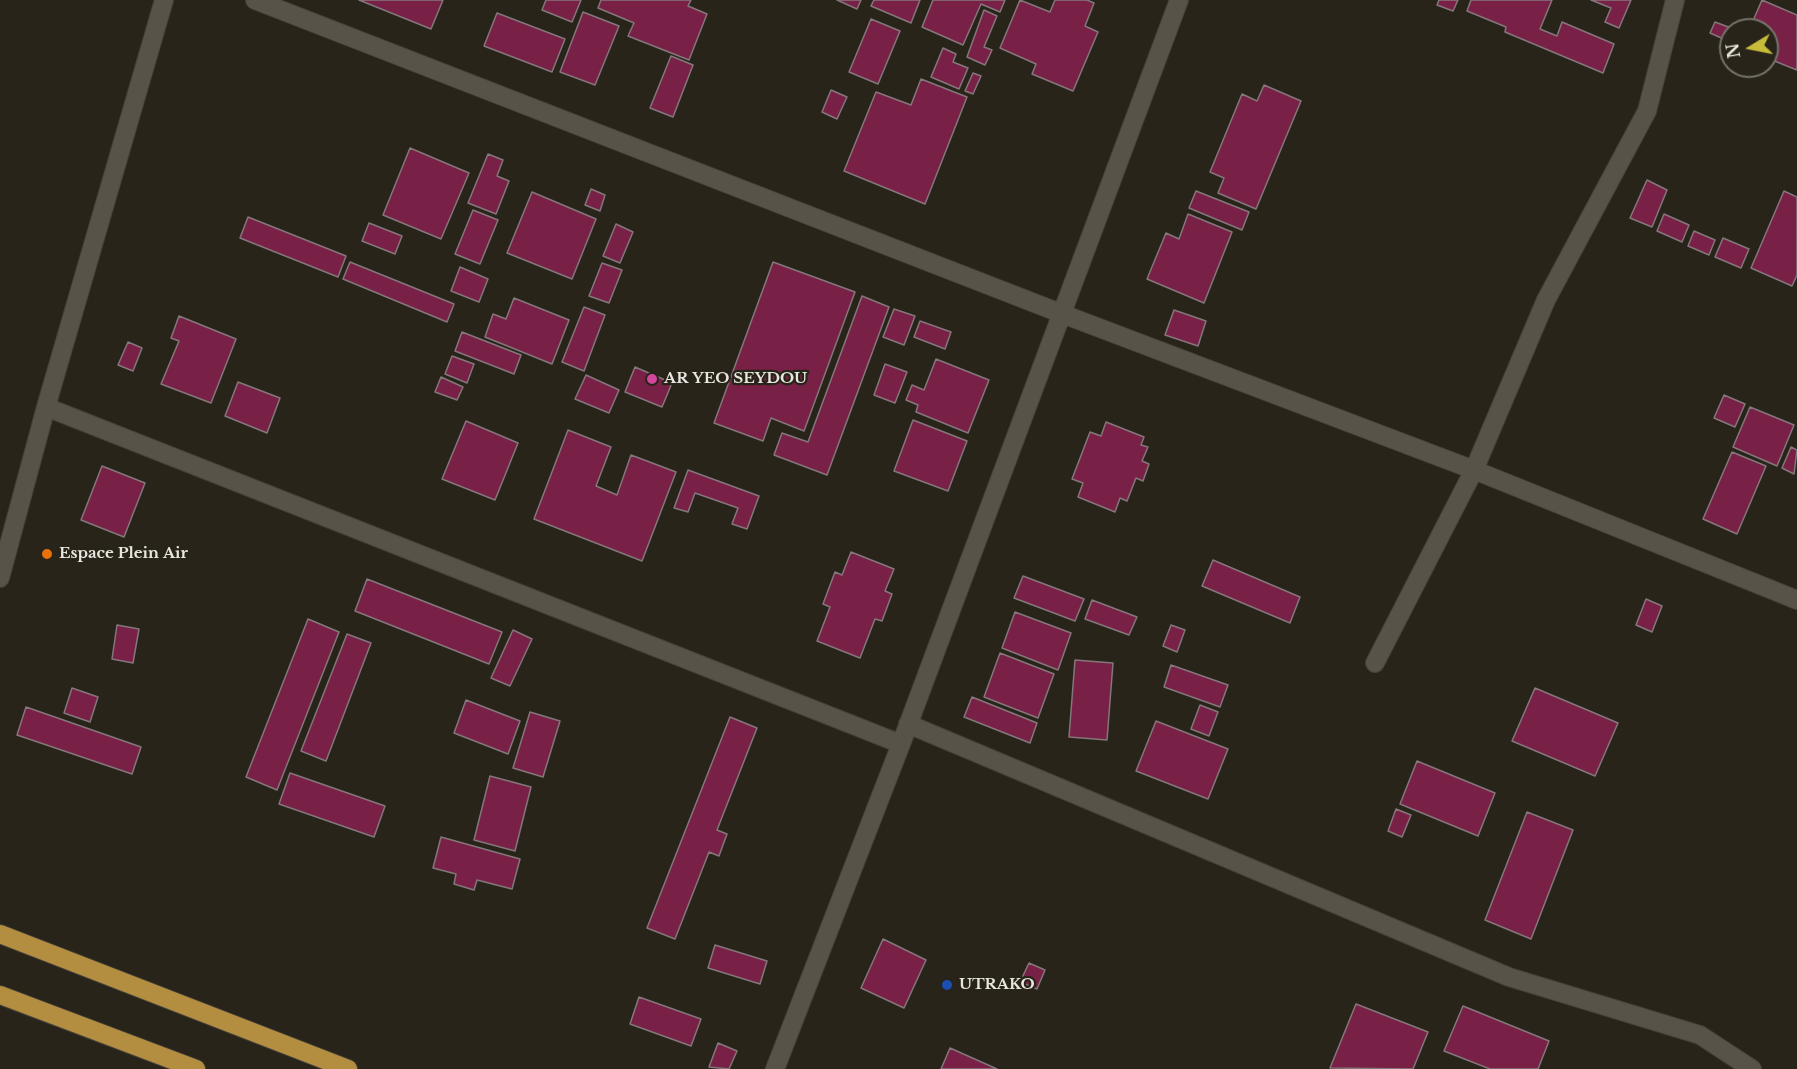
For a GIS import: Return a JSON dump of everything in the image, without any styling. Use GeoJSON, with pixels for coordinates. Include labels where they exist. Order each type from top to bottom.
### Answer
{"type":"FeatureCollection","features":[{"type":"Feature","properties":{"kind":"highway"},"geometry":{"type":"LineString","coordinates":[[0,934],[348,1069]]}},
{"type":"Feature","properties":{"kind":"highway"},"geometry":{"type":"LineString","coordinates":[[0,995],[196,1069]]}},
{"type":"Feature","properties":{"kind":"street"},"geometry":{"type":"LineString","coordinates":[[0,578],[46,406],[164,0]]}},
{"type":"Feature","properties":{"kind":"street"},"geometry":{"type":"LineString","coordinates":[[255,0],[1060,313],[1474,470],[1797,600]]}},
{"type":"Feature","properties":{"kind":"street"},"geometry":{"type":"LineString","coordinates":[[776,1069],[901,744],[1060,313],[1179,0]]}},
{"type":"Feature","properties":{"kind":"street"},"geometry":{"type":"LineString","coordinates":[[1375,663],[1474,470],[1546,300],[1647,111],[1675,0]]}},
{"type":"Feature","properties":{"kind":"street"},"geometry":{"type":"LineString","coordinates":[[46,406],[901,744]]}},
{"type":"Feature","properties":{"kind":"street"},"geometry":{"type":"LineString","coordinates":[[908,724],[1509,977],[1700,1035],[1752,1069]]}},
{"type":"Feature","properties":{"kind":"building"},"geometry":{"type":"Polygon","coordinates":[[[359,0],[443,0],[431,29],[359,0]]]}},
{"type":"Feature","properties":{"kind":"building"},"geometry":{"type":"Polygon","coordinates":[[[546,0],[581,0],[572,22],[542,10],[546,0]]]}},
{"type":"Feature","properties":{"kind":"building"},"geometry":{"type":"Polygon","coordinates":[[[601,0],[691,0],[688,6],[707,14],[689,60],[628,36],[634,23],[598,8],[601,0]]]}},
{"type":"Feature","properties":{"kind":"building"},"geometry":{"type":"Polygon","coordinates":[[[837,0],[861,0],[857,9],[837,0]]]}},
{"type":"Feature","properties":{"kind":"building"},"geometry":{"type":"Polygon","coordinates":[[[874,0],[920,0],[911,23],[871,6],[874,0]]]}},
{"type":"Feature","properties":{"kind":"building"},"geometry":{"type":"Polygon","coordinates":[[[933,0],[1005,0],[1000,12],[981,4],[963,45],[922,27],[933,0]]]}},
{"type":"Feature","properties":{"kind":"building"},"geometry":{"type":"Polygon","coordinates":[[[1020,0],[1050,12],[1055,0],[1087,0],[1094,3],[1085,26],[1098,32],[1073,91],[1032,74],[1036,64],[1000,48],[1020,0]]]}},
{"type":"Feature","properties":{"kind":"building"},"geometry":{"type":"Polygon","coordinates":[[[1439,0],[1458,0],[1453,11],[1437,5],[1439,0]]]}},
{"type":"Feature","properties":{"kind":"building"},"geometry":{"type":"Polygon","coordinates":[[[1471,0],[1552,0],[1540,29],[1557,36],[1562,22],[1614,44],[1603,73],[1505,32],[1506,27],[1467,11],[1471,0]]]}},
{"type":"Feature","properties":{"kind":"building"},"geometry":{"type":"Polygon","coordinates":[[[1591,0],[1631,0],[1619,28],[1605,22],[1611,8],[1591,0]]]}},
{"type":"Feature","properties":{"kind":"building"},"geometry":{"type":"Polygon","coordinates":[[[1762,0],[1797,15],[1797,70],[1779,63],[1779,18],[1754,18],[1762,0]]]}},
{"type":"Feature","properties":{"kind":"building"},"geometry":{"type":"Polygon","coordinates":[[[984,10],[997,16],[984,47],[992,50],[985,65],[967,57],[984,10]]]}},
{"type":"Feature","properties":{"kind":"building"},"geometry":{"type":"Polygon","coordinates":[[[583,12],[619,26],[595,85],[560,72],[583,12]]]}},
{"type":"Feature","properties":{"kind":"building"},"geometry":{"type":"Polygon","coordinates":[[[497,13],[565,39],[552,72],[484,46],[497,13]]]}},
{"type":"Feature","properties":{"kind":"building"},"geometry":{"type":"Polygon","coordinates":[[[871,19],[900,31],[878,84],[849,72],[871,19]]]}},
{"type":"Feature","properties":{"kind":"building"},"geometry":{"type":"Polygon","coordinates":[[[1715,22],[1719,24],[1719,37],[1710,33],[1715,22]]]}},
{"type":"Feature","properties":{"kind":"building"},"geometry":{"type":"Polygon","coordinates":[[[943,48],[956,54],[953,62],[968,68],[959,89],[931,77],[943,48]]]}},
{"type":"Feature","properties":{"kind":"building"},"geometry":{"type":"Polygon","coordinates":[[[671,56],[693,65],[673,117],[650,108],[671,56]]]}},
{"type":"Feature","properties":{"kind":"building"},"geometry":{"type":"Polygon","coordinates":[[[973,73],[981,76],[973,94],[965,91],[973,73]]]}},
{"type":"Feature","properties":{"kind":"building"},"geometry":{"type":"Polygon","coordinates":[[[921,79],[967,97],[925,204],[844,171],[876,92],[911,105],[921,79]]]}},
{"type":"Feature","properties":{"kind":"building"},"geometry":{"type":"Polygon","coordinates":[[[1264,85],[1301,101],[1256,209],[1218,193],[1224,178],[1210,172],[1242,94],[1257,101],[1264,85]]]}},
{"type":"Feature","properties":{"kind":"building"},"geometry":{"type":"Polygon","coordinates":[[[831,90],[847,97],[837,119],[822,112],[831,90]]]}},
{"type":"Feature","properties":{"kind":"building"},"geometry":{"type":"Polygon","coordinates":[[[410,148],[469,173],[441,239],[383,215],[410,148]]]}},
{"type":"Feature","properties":{"kind":"building"},"geometry":{"type":"Polygon","coordinates":[[[488,154],[503,160],[497,176],[509,181],[496,214],[468,203],[488,154]]]}},
{"type":"Feature","properties":{"kind":"building"},"geometry":{"type":"Polygon","coordinates":[[[1647,180],[1667,190],[1652,227],[1630,218],[1647,180]]]}},
{"type":"Feature","properties":{"kind":"building"},"geometry":{"type":"Polygon","coordinates":[[[591,189],[605,195],[600,211],[585,205],[591,189]]]}},
{"type":"Feature","properties":{"kind":"building"},"geometry":{"type":"Polygon","coordinates":[[[1196,191],[1249,212],[1242,230],[1189,208],[1196,191]]]}},
{"type":"Feature","properties":{"kind":"building"},"geometry":{"type":"Polygon","coordinates":[[[1784,191],[1797,197],[1797,275],[1792,286],[1751,268],[1784,191]]]}},
{"type":"Feature","properties":{"kind":"building"},"geometry":{"type":"Polygon","coordinates":[[[532,192],[596,219],[572,279],[507,253],[532,192]]]}},
{"type":"Feature","properties":{"kind":"building"},"geometry":{"type":"Polygon","coordinates":[[[473,210],[498,220],[480,264],[455,254],[473,210]]]}},
{"type":"Feature","properties":{"kind":"building"},"geometry":{"type":"Polygon","coordinates":[[[1188,214],[1232,232],[1204,303],[1147,279],[1166,233],[1179,239],[1188,214]]]}},
{"type":"Feature","properties":{"kind":"building"},"geometry":{"type":"Polygon","coordinates":[[[1664,214],[1689,225],[1682,242],[1657,231],[1664,214]]]}},
{"type":"Feature","properties":{"kind":"building"},"geometry":{"type":"Polygon","coordinates":[[[248,217],[346,256],[338,277],[240,238],[248,217]]]}},
{"type":"Feature","properties":{"kind":"building"},"geometry":{"type":"Polygon","coordinates":[[[369,223],[402,236],[395,254],[362,241],[369,223]]]}},
{"type":"Feature","properties":{"kind":"building"},"geometry":{"type":"Polygon","coordinates":[[[616,224],[633,232],[620,263],[603,256],[616,224]]]}},
{"type":"Feature","properties":{"kind":"building"},"geometry":{"type":"Polygon","coordinates":[[[1694,231],[1715,240],[1709,255],[1688,246],[1694,231]]]}},
{"type":"Feature","properties":{"kind":"building"},"geometry":{"type":"Polygon","coordinates":[[[1723,238],[1749,249],[1741,268],[1715,257],[1723,238]]]}},
{"type":"Feature","properties":{"kind":"building"},"geometry":{"type":"Polygon","coordinates":[[[350,262],[454,304],[447,322],[343,279],[350,262]]]}},
{"type":"Feature","properties":{"kind":"building"},"geometry":{"type":"Polygon","coordinates":[[[773,262],[855,292],[804,431],[771,418],[763,441],[714,423],[773,262]]]}},
{"type":"Feature","properties":{"kind":"building"},"geometry":{"type":"Polygon","coordinates":[[[602,263],[622,270],[609,303],[589,296],[602,263]]]}},
{"type":"Feature","properties":{"kind":"building"},"geometry":{"type":"Polygon","coordinates":[[[460,267],[488,279],[479,302],[451,291],[460,267]]]}},
{"type":"Feature","properties":{"kind":"building"},"geometry":{"type":"Polygon","coordinates":[[[862,296],[889,307],[827,475],[774,455],[782,433],[808,442],[862,296]]]}},
{"type":"Feature","properties":{"kind":"building"},"geometry":{"type":"Polygon","coordinates":[[[514,298],[569,320],[552,364],[485,337],[493,314],[506,319],[514,298]]]}},
{"type":"Feature","properties":{"kind":"building"},"geometry":{"type":"Polygon","coordinates":[[[584,307],[605,315],[584,371],[562,362],[584,307]]]}},
{"type":"Feature","properties":{"kind":"building"},"geometry":{"type":"Polygon","coordinates":[[[894,309],[915,316],[904,345],[883,337],[894,309]]]}},
{"type":"Feature","properties":{"kind":"building"},"geometry":{"type":"Polygon","coordinates":[[[1174,310],[1206,321],[1198,346],[1165,335],[1174,310]]]}},
{"type":"Feature","properties":{"kind":"building"},"geometry":{"type":"Polygon","coordinates":[[[179,316],[236,339],[211,403],[161,384],[179,341],[171,338],[179,316]]]}},
{"type":"Feature","properties":{"kind":"building"},"geometry":{"type":"Polygon","coordinates":[[[920,321],[951,332],[945,349],[914,337],[920,321]]]}},
{"type":"Feature","properties":{"kind":"building"},"geometry":{"type":"Polygon","coordinates":[[[462,332],[521,355],[514,374],[455,351],[462,332]]]}},
{"type":"Feature","properties":{"kind":"building"},"geometry":{"type":"Polygon","coordinates":[[[128,342],[142,348],[133,371],[118,365],[128,342]]]}},
{"type":"Feature","properties":{"kind":"building"},"geometry":{"type":"Polygon","coordinates":[[[452,356],[474,364],[467,383],[445,374],[452,356]]]}},
{"type":"Feature","properties":{"kind":"building"},"geometry":{"type":"Polygon","coordinates":[[[936,359],[989,380],[968,433],[916,412],[918,405],[906,400],[912,385],[924,390],[936,359]]]}},
{"type":"Feature","properties":{"kind":"building"},"geometry":{"type":"Polygon","coordinates":[[[885,364],[907,372],[895,403],[874,395],[885,364]]]}},
{"type":"Feature","properties":{"kind":"building"},"geometry":{"type":"Polygon","coordinates":[[[635,367],[672,383],[662,407],[625,392],[635,367]]]}},
{"type":"Feature","properties":{"kind":"building"},"geometry":{"type":"Polygon","coordinates":[[[586,375],[619,390],[609,413],[575,399],[586,375]]]}},
{"type":"Feature","properties":{"kind":"building"},"geometry":{"type":"Polygon","coordinates":[[[441,377],[463,387],[457,400],[435,392],[441,377]]]}},
{"type":"Feature","properties":{"kind":"building"},"geometry":{"type":"Polygon","coordinates":[[[238,382],[280,398],[267,433],[225,416],[238,382]]]}},
{"type":"Feature","properties":{"kind":"building"},"geometry":{"type":"Polygon","coordinates":[[[1724,395],[1745,404],[1735,427],[1714,418],[1724,395]]]}},
{"type":"Feature","properties":{"kind":"building"},"geometry":{"type":"Polygon","coordinates":[[[1750,407],[1794,425],[1777,466],[1733,447],[1750,407]]]}},
{"type":"Feature","properties":{"kind":"building"},"geometry":{"type":"Polygon","coordinates":[[[913,420],[967,441],[948,491],[894,471],[913,420]]]}},
{"type":"Feature","properties":{"kind":"building"},"geometry":{"type":"Polygon","coordinates":[[[466,421],[518,443],[495,500],[442,479],[466,421]]]}},
{"type":"Feature","properties":{"kind":"building"},"geometry":{"type":"Polygon","coordinates":[[[1106,422],[1144,437],[1141,445],[1148,447],[1142,461],[1149,464],[1143,481],[1136,478],[1127,501],[1120,498],[1115,512],[1078,497],[1083,483],[1072,479],[1090,432],[1101,436],[1106,422]]]}},
{"type":"Feature","properties":{"kind":"building"},"geometry":{"type":"Polygon","coordinates":[[[568,430],[611,447],[596,486],[617,495],[631,455],[676,472],[642,561],[534,519],[568,430]]]}},
{"type":"Feature","properties":{"kind":"building"},"geometry":{"type":"Polygon","coordinates":[[[1791,447],[1797,450],[1794,474],[1782,468],[1791,447]]]}},
{"type":"Feature","properties":{"kind":"building"},"geometry":{"type":"Polygon","coordinates":[[[1732,452],[1766,466],[1737,534],[1703,519],[1732,452]]]}},
{"type":"Feature","properties":{"kind":"building"},"geometry":{"type":"Polygon","coordinates":[[[102,466],[145,483],[124,537],[81,520],[102,466]]]}},
{"type":"Feature","properties":{"kind":"building"},"geometry":{"type":"Polygon","coordinates":[[[688,470],[759,496],[747,529],[732,524],[738,508],[695,493],[688,512],[674,508],[688,470]]]}},
{"type":"Feature","properties":{"kind":"building"},"geometry":{"type":"Polygon","coordinates":[[[851,552],[894,569],[885,591],[892,594],[882,621],[875,619],[860,658],[817,641],[830,607],[823,604],[835,572],[842,575],[851,552]]]}},
{"type":"Feature","properties":{"kind":"building"},"geometry":{"type":"Polygon","coordinates":[[[1213,560],[1300,597],[1290,623],[1202,586],[1213,560]]]}},
{"type":"Feature","properties":{"kind":"building"},"geometry":{"type":"Polygon","coordinates":[[[1023,576],[1084,599],[1075,621],[1014,598],[1023,576]]]}},
{"type":"Feature","properties":{"kind":"building"},"geometry":{"type":"Polygon","coordinates":[[[367,579],[502,632],[489,664],[355,611],[367,579]]]}},
{"type":"Feature","properties":{"kind":"building"},"geometry":{"type":"Polygon","coordinates":[[[1646,599],[1662,606],[1652,632],[1636,625],[1646,599]]]}},
{"type":"Feature","properties":{"kind":"building"},"geometry":{"type":"Polygon","coordinates":[[[1092,600],[1137,617],[1129,635],[1085,619],[1092,600]]]}},
{"type":"Feature","properties":{"kind":"building"},"geometry":{"type":"Polygon","coordinates":[[[1015,612],[1071,633],[1058,670],[1002,648],[1015,612]]]}},
{"type":"Feature","properties":{"kind":"building"},"geometry":{"type":"Polygon","coordinates":[[[308,619],[339,632],[277,790],[246,777],[308,619]]]}},
{"type":"Feature","properties":{"kind":"building"},"geometry":{"type":"Polygon","coordinates":[[[117,625],[139,629],[133,663],[112,659],[117,625]]]}},
{"type":"Feature","properties":{"kind":"building"},"geometry":{"type":"Polygon","coordinates":[[[1171,625],[1185,630],[1177,652],[1163,646],[1171,625]]]}},
{"type":"Feature","properties":{"kind":"building"},"geometry":{"type":"Polygon","coordinates":[[[513,630],[532,639],[510,686],[491,678],[513,630]]]}},
{"type":"Feature","properties":{"kind":"building"},"geometry":{"type":"Polygon","coordinates":[[[347,634],[371,643],[326,761],[301,751],[347,634]]]}},
{"type":"Feature","properties":{"kind":"building"},"geometry":{"type":"Polygon","coordinates":[[[1000,653],[1054,674],[1038,718],[984,697],[1000,653]]]}},
{"type":"Feature","properties":{"kind":"building"},"geometry":{"type":"Polygon","coordinates":[[[1075,660],[1113,663],[1107,740],[1069,737],[1075,660]]]}},
{"type":"Feature","properties":{"kind":"building"},"geometry":{"type":"Polygon","coordinates":[[[1171,665],[1228,685],[1220,707],[1164,687],[1171,665]]]}},
{"type":"Feature","properties":{"kind":"building"},"geometry":{"type":"Polygon","coordinates":[[[72,688],[98,697],[90,722],[64,713],[72,688]]]}},
{"type":"Feature","properties":{"kind":"building"},"geometry":{"type":"Polygon","coordinates":[[[1535,688],[1618,723],[1595,776],[1512,741],[1535,688]]]}},
{"type":"Feature","properties":{"kind":"building"},"geometry":{"type":"Polygon","coordinates":[[[972,697],[1037,723],[1030,743],[964,717],[972,697]]]}},
{"type":"Feature","properties":{"kind":"building"},"geometry":{"type":"Polygon","coordinates":[[[466,700],[520,721],[508,754],[454,733],[466,700]]]}},
{"type":"Feature","properties":{"kind":"building"},"geometry":{"type":"Polygon","coordinates":[[[1200,705],[1218,712],[1209,736],[1191,729],[1200,705]]]}},
{"type":"Feature","properties":{"kind":"building"},"geometry":{"type":"Polygon","coordinates":[[[26,707],[141,747],[132,774],[17,735],[26,707]]]}},
{"type":"Feature","properties":{"kind":"building"},"geometry":{"type":"Polygon","coordinates":[[[530,712],[560,721],[543,777],[513,768],[530,712]]]}},
{"type":"Feature","properties":{"kind":"building"},"geometry":{"type":"Polygon","coordinates":[[[730,717],[757,728],[717,830],[727,834],[719,856],[709,852],[675,939],[647,928],[730,717]]]}},
{"type":"Feature","properties":{"kind":"building"},"geometry":{"type":"Polygon","coordinates":[[[1156,721],[1228,749],[1208,799],[1136,771],[1156,721]]]}},
{"type":"Feature","properties":{"kind":"building"},"geometry":{"type":"Polygon","coordinates":[[[1417,761],[1495,793],[1478,836],[1400,804],[1417,761]]]}},
{"type":"Feature","properties":{"kind":"building"},"geometry":{"type":"Polygon","coordinates":[[[290,773],[385,806],[374,837],[279,804],[290,773]]]}},
{"type":"Feature","properties":{"kind":"building"},"geometry":{"type":"Polygon","coordinates":[[[490,776],[531,787],[515,851],[474,840],[490,776]]]}},
{"type":"Feature","properties":{"kind":"building"},"geometry":{"type":"Polygon","coordinates":[[[1396,809],[1411,815],[1402,837],[1388,831],[1396,809]]]}},
{"type":"Feature","properties":{"kind":"building"},"geometry":{"type":"Polygon","coordinates":[[[1527,812],[1573,830],[1531,939],[1485,920],[1527,812]]]}},
{"type":"Feature","properties":{"kind":"building"},"geometry":{"type":"Polygon","coordinates":[[[441,837],[520,859],[512,889],[477,880],[474,890],[454,884],[456,874],[433,868],[441,837]]]}},
{"type":"Feature","properties":{"kind":"building"},"geometry":{"type":"Polygon","coordinates":[[[883,939],[926,960],[904,1008],[861,988],[883,939]]]}},
{"type":"Feature","properties":{"kind":"building"},"geometry":{"type":"Polygon","coordinates":[[[715,945],[767,961],[760,984],[708,968],[715,945]]]}},
{"type":"Feature","properties":{"kind":"building"},"geometry":{"type":"Polygon","coordinates":[[[1029,963],[1045,970],[1037,989],[1020,982],[1029,963]]]}},
{"type":"Feature","properties":{"kind":"building"},"geometry":{"type":"Polygon","coordinates":[[[639,997],[701,1019],[691,1046],[630,1024],[639,997]]]}},
{"type":"Feature","properties":{"kind":"building"},"geometry":{"type":"Polygon","coordinates":[[[1356,1004],[1428,1032],[1413,1069],[1330,1068],[1356,1004]]]}},
{"type":"Feature","properties":{"kind":"building"},"geometry":{"type":"Polygon","coordinates":[[[1463,1006],[1549,1041],[1538,1069],[1490,1069],[1444,1051],[1463,1006]]]}},
{"type":"Feature","properties":{"kind":"building"},"geometry":{"type":"Polygon","coordinates":[[[718,1043],[737,1051],[729,1069],[709,1067],[718,1043]]]}},
{"type":"Feature","properties":{"kind":"building"},"geometry":{"type":"Polygon","coordinates":[[[950,1048],[997,1069],[941,1069],[950,1048]]]}},
{"type":"Feature","properties":{"kind":"place","name":"AR YEO SEYDOU"},"geometry":{"type":"Point","coordinates":[652,379]}},
{"type":"Feature","properties":{"kind":"place","name":"Espace Plein Air"},"geometry":{"type":"Point","coordinates":[47,554]}},
{"type":"Feature","properties":{"kind":"place","name":"UTRAKO"},"geometry":{"type":"Point","coordinates":[947,985]}}]}
